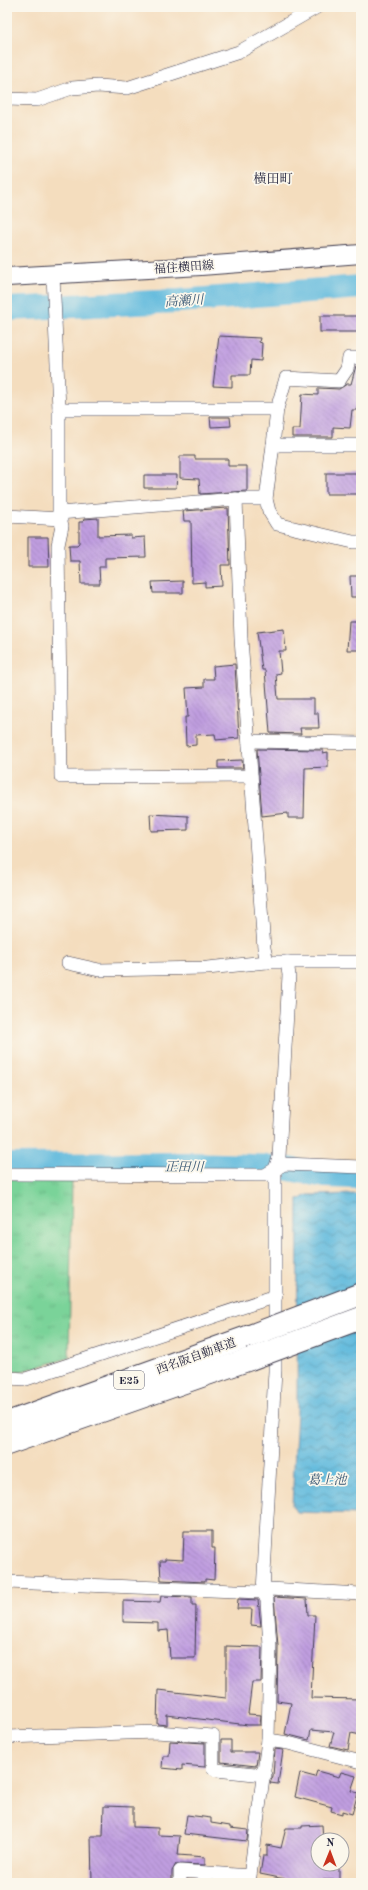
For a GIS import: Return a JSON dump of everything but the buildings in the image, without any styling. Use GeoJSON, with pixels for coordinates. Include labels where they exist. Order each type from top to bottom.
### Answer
{"type":"FeatureCollection","features":[{"type":"Feature","properties":{"kind":"highway","name":"西名阪自動車道"},"geometry":{"type":"LineString","coordinates":[[7,1423],[250,1336],[361,1294]]}},
{"type":"Feature","properties":{"kind":"highway","name":"西名阪自動車道"},"geometry":{"type":"LineString","coordinates":[[7,1445],[361,1318]]}},
{"type":"Feature","properties":{"kind":"main road","name":"福住横田線"},"geometry":{"type":"LineString","coordinates":[[7,277],[54,280],[361,254]]}},
{"type":"Feature","properties":{"kind":"street"},"geometry":{"type":"LineString","coordinates":[[7,99],[37,100],[72,88],[98,86],[127,88],[239,52],[317,7]]}},
{"type":"Feature","properties":{"kind":"street"},"geometry":{"type":"LineString","coordinates":[[54,280],[59,409],[60,516],[62,526],[58,545],[62,777],[251,776]]}},
{"type":"Feature","properties":{"kind":"street"},"geometry":{"type":"LineString","coordinates":[[361,358],[349,358],[347,369],[338,381],[286,378],[277,409],[266,499],[269,511],[277,524],[353,542],[361,542]]}},
{"type":"Feature","properties":{"kind":"street"},"geometry":{"type":"LineString","coordinates":[[59,409],[277,409]]}},
{"type":"Feature","properties":{"kind":"street"},"geometry":{"type":"LineString","coordinates":[[273,445],[361,445]]}},
{"type":"Feature","properties":{"kind":"street"},"geometry":{"type":"LineString","coordinates":[[7,516],[60,516],[236,499],[266,499]]}},
{"type":"Feature","properties":{"kind":"street"},"geometry":{"type":"LineString","coordinates":[[236,499],[241,639],[264,948],[267,962]]}},
{"type":"Feature","properties":{"kind":"street"},"geometry":{"type":"LineString","coordinates":[[249,741],[361,743]]}},
{"type":"Feature","properties":{"kind":"street"},"geometry":{"type":"LineString","coordinates":[[68,963],[99,970],[207,968],[267,962],[361,962]]}},
{"type":"Feature","properties":{"kind":"street"},"geometry":{"type":"LineString","coordinates":[[180,1883],[180,1871],[250,1876],[265,1776],[268,1740],[270,1646],[267,1600],[263,1592],[276,1371],[275,1169],[279,1157],[287,1022],[289,975],[287,962]]}},
{"type":"Feature","properties":{"kind":"street"},"geometry":{"type":"LineString","coordinates":[[7,1174],[265,1175],[284,1164],[361,1167]]}},
{"type":"Feature","properties":{"kind":"street"},"geometry":{"type":"LineString","coordinates":[[7,1378],[26,1379],[276,1296]]}},
{"type":"Feature","properties":{"kind":"street"},"geometry":{"type":"LineString","coordinates":[[7,1582],[263,1592],[269,1589],[361,1594]]}},
{"type":"Feature","properties":{"kind":"street"},"geometry":{"type":"LineString","coordinates":[[7,1737],[156,1732],[213,1736],[213,1768],[216,1770],[265,1776]]}},
{"type":"Feature","properties":{"kind":"street"},"geometry":{"type":"LineString","coordinates":[[268,1740],[288,1743],[361,1762]]}},
{"type":"Feature","properties":{"kind":"green space"},"geometry":{"type":"Polygon","coordinates":[[[7,1179],[72,1180],[69,1358],[22,1371],[7,1371],[7,1179]]]}},
{"type":"Feature","properties":{"kind":"water","name":"葛上池"},"geometry":{"type":"Polygon","coordinates":[[[361,1194],[361,1514],[296,1512],[292,1505],[297,1412],[298,1200],[308,1195],[361,1194]]]}},
{"type":"Feature","properties":{"kind":"waterway","name":"高瀬川"},"geometry":{"type":"LineString","coordinates":[[7,309],[179,301],[361,287]]}},
{"type":"Feature","properties":{"kind":"waterway","name":"正田川"},"geometry":{"type":"LineString","coordinates":[[7,1165],[192,1164],[279,1167],[325,1176],[361,1177]]}},
{"type":"Feature","properties":{"kind":"district","name":"横田町"},"geometry":{"type":"Point","coordinates":[273,178]}}]}
